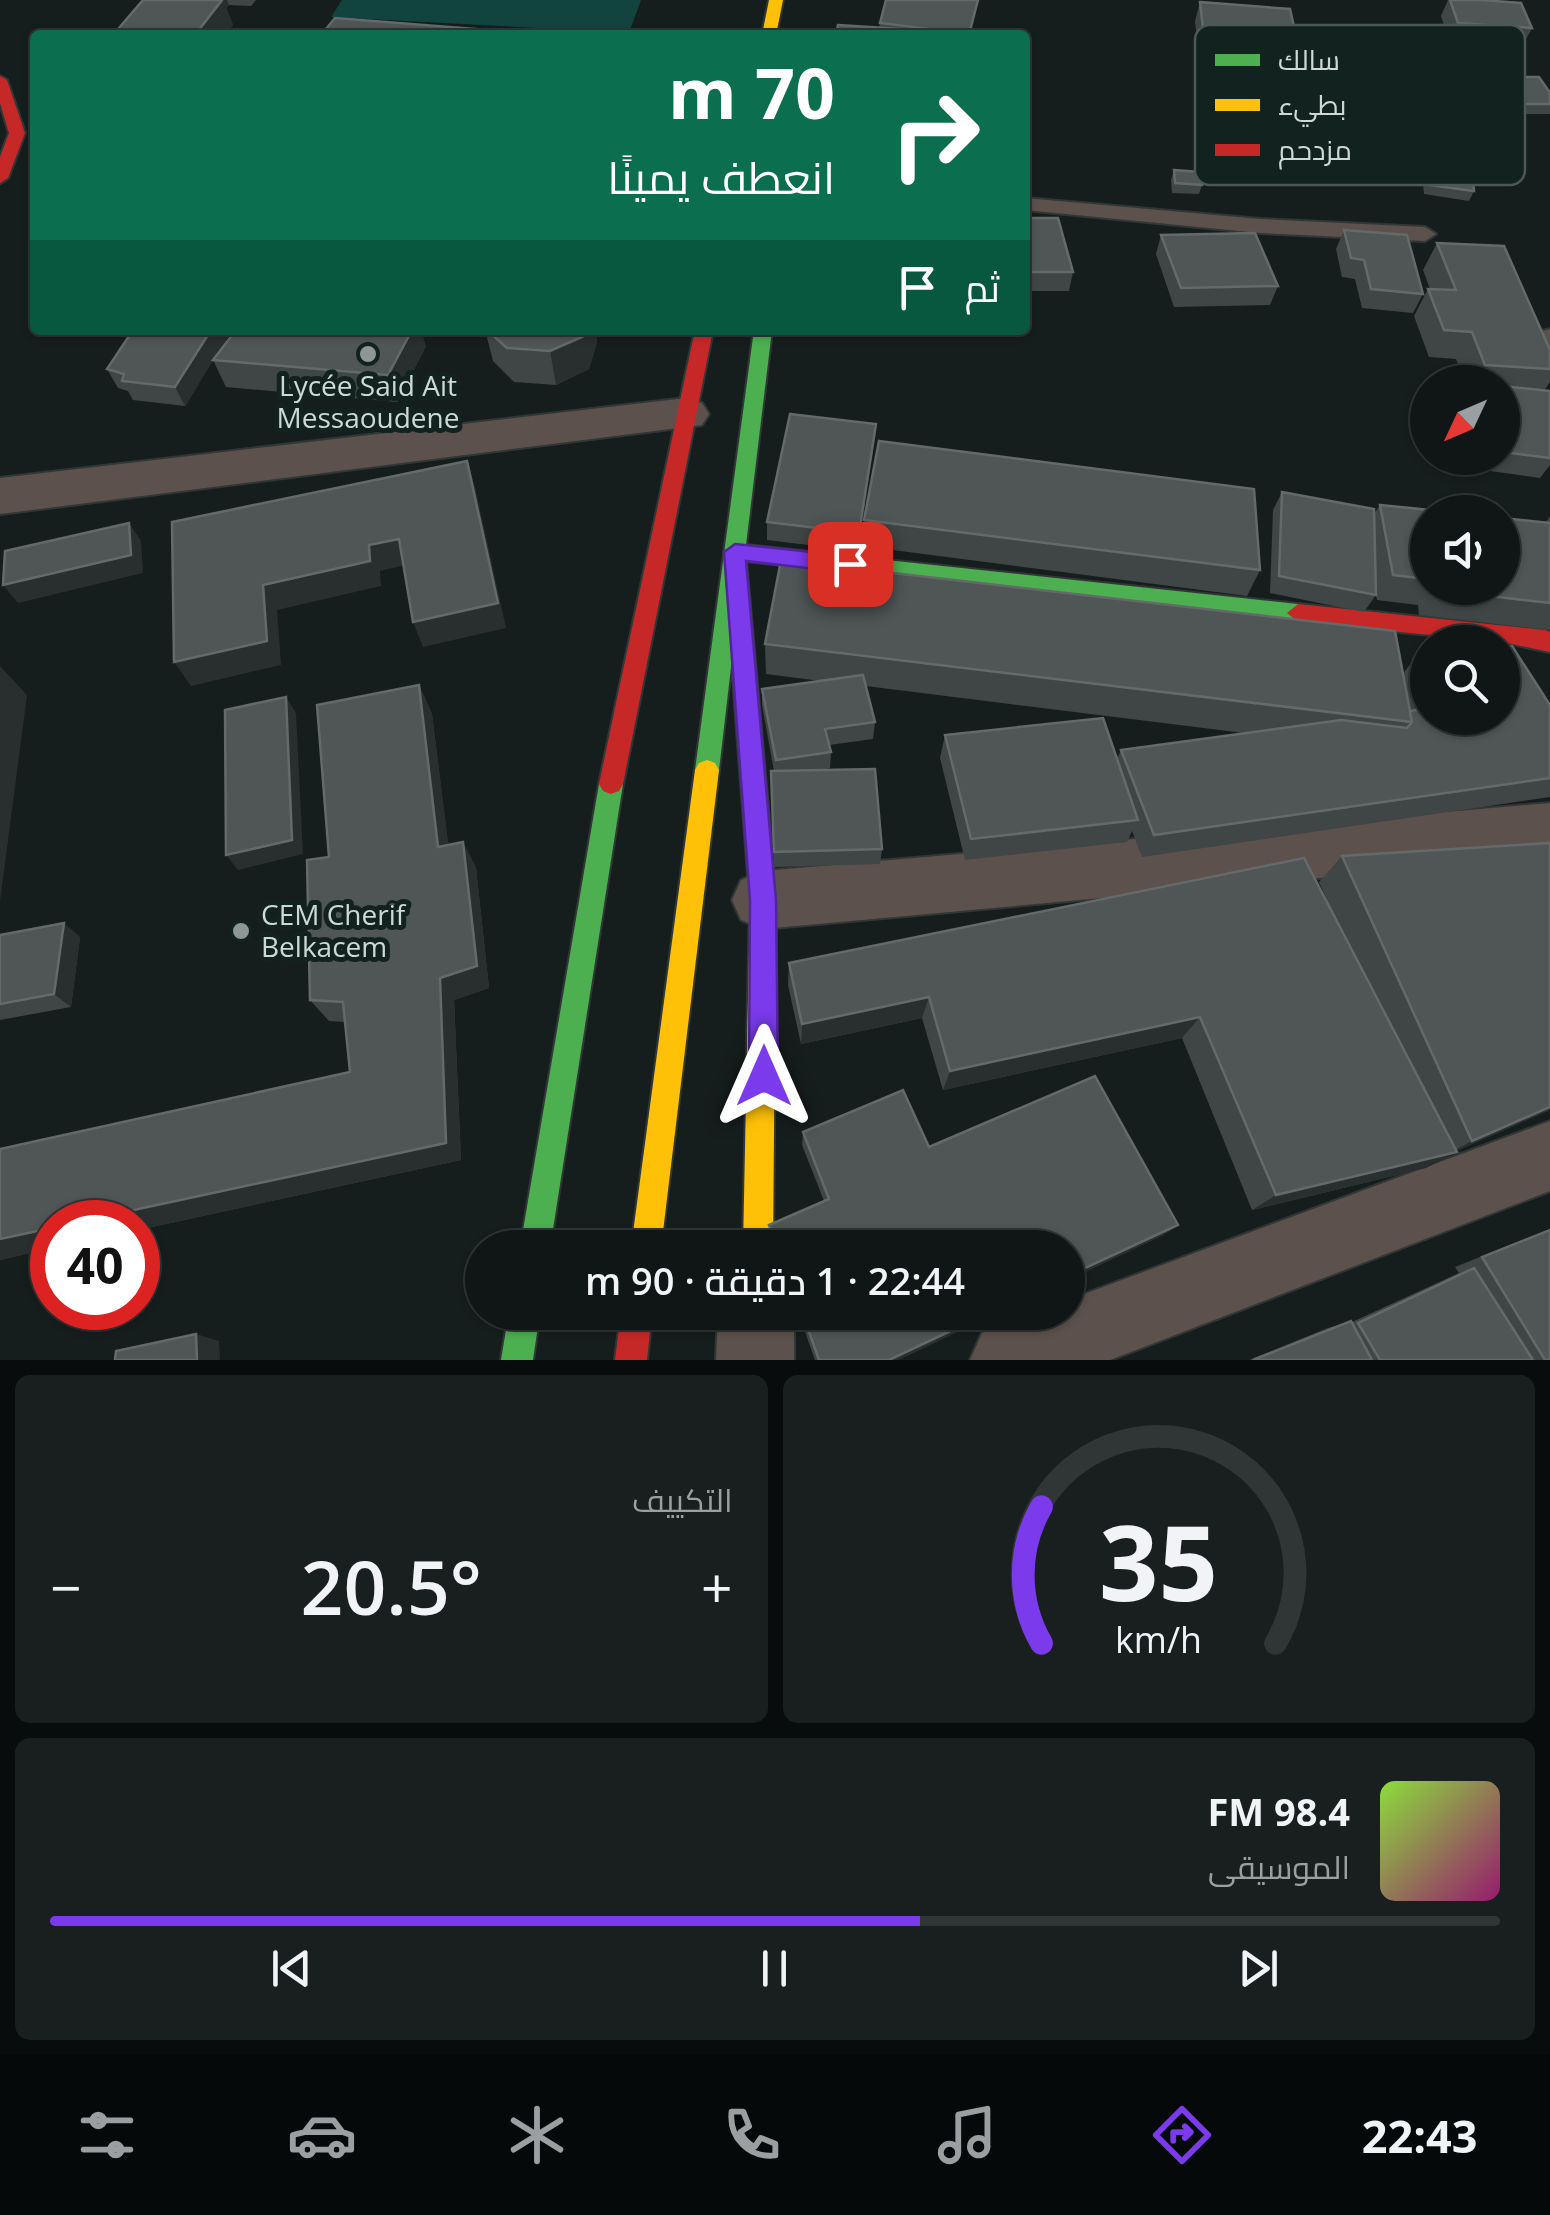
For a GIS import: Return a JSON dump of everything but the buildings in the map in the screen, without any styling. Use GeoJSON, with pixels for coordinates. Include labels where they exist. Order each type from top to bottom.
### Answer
{"type":"FeatureCollection","features":[{"type":"Feature","properties":{"kind":"main road"},"geometry":{"type":"LineString","coordinates":[[769,30],[776,0]]}},
{"type":"Feature","properties":{"kind":"main road"},"geometry":{"type":"LineString","coordinates":[[0,80],[17,133],[0,178]]}},
{"type":"Feature","properties":{"kind":"main road"},"geometry":{"type":"LineString","coordinates":[[538,1230],[601,833],[703,335]]}},
{"type":"Feature","properties":{"kind":"main road"},"geometry":{"type":"LineString","coordinates":[[648,1230],[762,335]]}},
{"type":"Feature","properties":{"kind":"main road"},"geometry":{"type":"LineString","coordinates":[[735,552],[1544,639],[1550,643]]}},
{"type":"Feature","properties":{"kind":"main road"},"geometry":{"type":"LineString","coordinates":[[735,552],[763,900],[758,1230]]}},
{"type":"Feature","properties":{"kind":"main road"},"geometry":{"type":"LineString","coordinates":[[517,1360],[521,1330]]}},
{"type":"Feature","properties":{"kind":"main road"},"geometry":{"type":"LineString","coordinates":[[631,1360],[635,1330]]}},
{"type":"Feature","properties":{"kind":"street"},"geometry":{"type":"LineString","coordinates":[[0,496],[686,414]]}},
{"type":"Feature","properties":{"kind":"street"},"geometry":{"type":"LineString","coordinates":[[763,900],[1550,830]]}},
{"type":"Feature","properties":{"kind":"street"},"geometry":{"type":"LineString","coordinates":[[1008,1360],[1550,1156]]}},
{"type":"Feature","properties":{"kind":"street"},"geometry":{"type":"LineString","coordinates":[[755,1360],[756,1330]]}},
{"type":"Feature","properties":{"kind":"lane"},"geometry":{"type":"LineString","coordinates":[[1030,204],[1260,226],[1425,234]]}},
{"type":"Feature","properties":{"kind":"shaded area"},"geometry":{"type":"Polygon","coordinates":[[[342,0],[641,0],[630,30],[331,17],[342,0]]]}},
{"type":"Feature","properties":{"kind":"traffic: fast"},"geometry":{"type":"LineString","coordinates":[[707,770],[762,335]]}},
{"type":"Feature","properties":{"kind":"traffic: fast"},"geometry":{"type":"LineString","coordinates":[[748,718],[735,552],[1298,613]]}},
{"type":"Feature","properties":{"kind":"traffic: fast"},"geometry":{"type":"LineString","coordinates":[[538,1230],[611,784]]}},
{"type":"Feature","properties":{"kind":"traffic: fast"},"geometry":{"type":"LineString","coordinates":[[517,1360],[522,1330]]}},
{"type":"Feature","properties":{"kind":"traffic: slow"},"geometry":{"type":"LineString","coordinates":[[770,30],[776,0]]}},
{"type":"Feature","properties":{"kind":"traffic: slow"},"geometry":{"type":"LineString","coordinates":[[748,718],[763,900],[758,1230]]}},
{"type":"Feature","properties":{"kind":"traffic: slow"},"geometry":{"type":"LineString","coordinates":[[648,1230],[707,770]]}},
{"type":"Feature","properties":{"kind":"traffic: jam"},"geometry":{"type":"LineString","coordinates":[[0,80],[17,133],[0,178]]}},
{"type":"Feature","properties":{"kind":"traffic: jam"},"geometry":{"type":"LineString","coordinates":[[611,784],[703,335]]}},
{"type":"Feature","properties":{"kind":"traffic: jam"},"geometry":{"type":"LineString","coordinates":[[1298,613],[1545,639],[1550,643]]}},
{"type":"Feature","properties":{"kind":"traffic: jam"},"geometry":{"type":"LineString","coordinates":[[631,1360],[635,1330]]}},
{"type":"Feature","properties":{"kind":"place","name":"Lycée Said Ait Messaoudene"},"geometry":{"type":"Point","coordinates":[368,354]}},
{"type":"Feature","properties":{"kind":"place","name":"CEM Cherif Belkacem"},"geometry":{"type":"Point","coordinates":[241,931]}},
{"type":"Feature","properties":{"kind":"route"},"geometry":{"type":"LineString","coordinates":[[764,1076],[763,900],[735,552],[850,564]]}}]}
